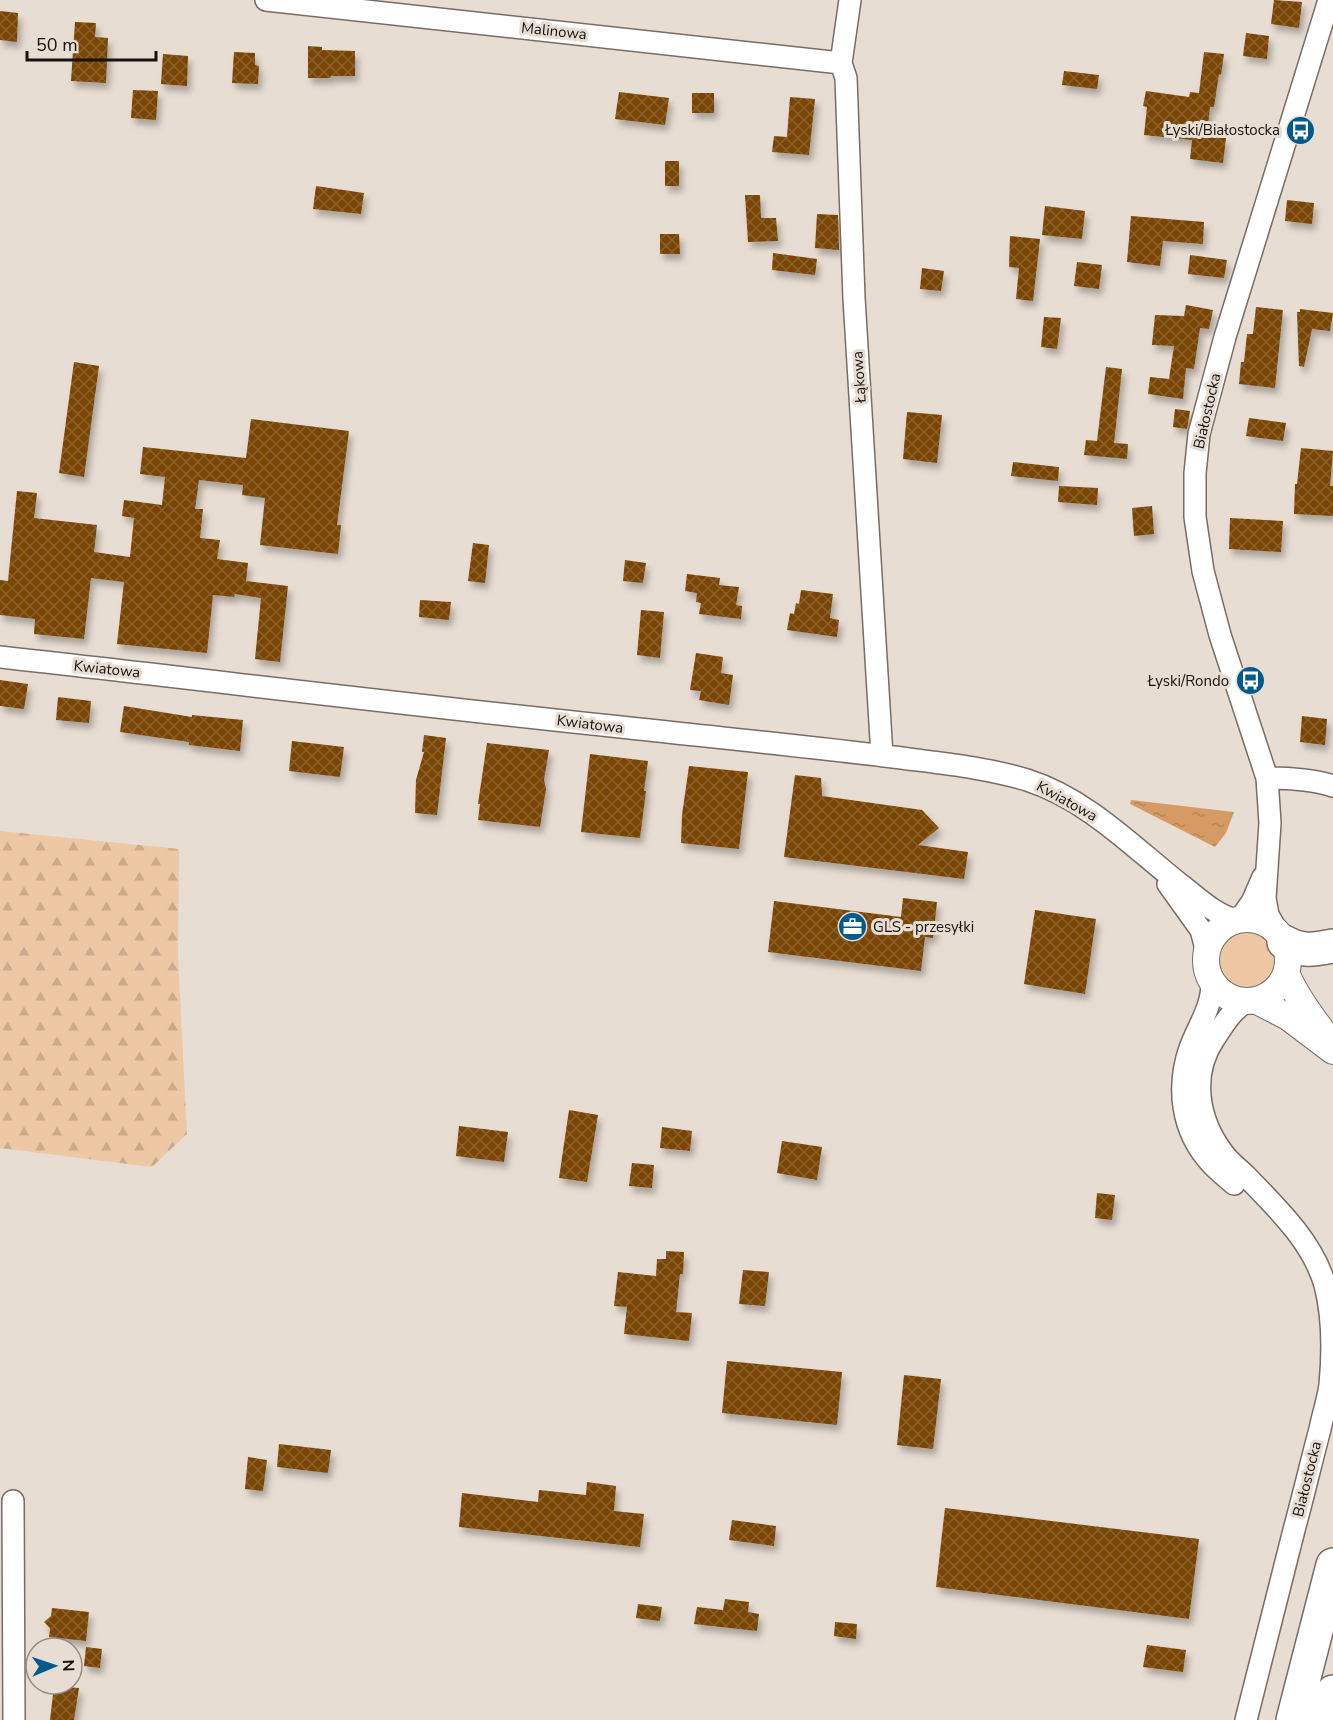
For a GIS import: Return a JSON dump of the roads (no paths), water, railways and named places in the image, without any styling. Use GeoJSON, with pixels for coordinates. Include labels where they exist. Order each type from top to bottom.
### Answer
{"type":"FeatureCollection","features":[{"type":"Feature","properties":{"kind":"highway"},"geometry":{"type":"LineString","coordinates":[[1282,949],[1303,950],[1333,946]]}},
{"type":"Feature","properties":{"kind":"highway"},"geometry":{"type":"LineString","coordinates":[[1293,1720],[1333,1564]]}},
{"type":"Feature","properties":{"kind":"highway"},"geometry":{"type":"LineString","coordinates":[[1326,1720],[1333,1692]]}},
{"type":"Feature","properties":{"kind":"street","name":"Malinowa"},"geometry":{"type":"LineString","coordinates":[[266,0],[841,63]]}},
{"type":"Feature","properties":{"kind":"street","name":"Łąkowa"},"geometry":{"type":"LineString","coordinates":[[850,0],[841,63],[846,78],[854,298],[882,756]]}},
{"type":"Feature","properties":{"kind":"street","name":"Białostocka"},"geometry":{"type":"LineString","coordinates":[[1282,949],[1268,915],[1265,898],[1270,823],[1267,778],[1220,635],[1203,571],[1195,517],[1195,473],[1199,434],[1225,337],[1329,0]]}},
{"type":"Feature","properties":{"kind":"street","name":"Kwiatowa"},"geometry":{"type":"LineString","coordinates":[[0,657],[798,745],[987,770],[1032,782],[1067,798],[1125,837],[1209,906],[1225,917],[1237,920]]}},
{"type":"Feature","properties":{"kind":"street"},"geometry":{"type":"LineString","coordinates":[[1267,778],[1290,778],[1333,786]]}},
{"type":"Feature","properties":{"kind":"street","name":"Kwiatowa"},"geometry":{"type":"LineString","coordinates":[[1154,863],[1201,930],[1208,973]]}},
{"type":"Feature","properties":{"kind":"street","name":"Białostocka"},"geometry":{"type":"LineString","coordinates":[[1237,920],[1252,902],[1268,865]]}},
{"type":"Feature","properties":{"kind":"street"},"geometry":{"type":"LineString","coordinates":[[1282,949],[1275,991],[1252,1001],[1236,1001],[1226,997],[1218,991],[1208,973],[1206,952],[1216,932],[1224,925],[1237,920],[1260,921],[1282,949],[1293,988],[1333,1049]]}},
{"type":"Feature","properties":{"kind":"street","name":"Białostocka"},"geometry":{"type":"LineString","coordinates":[[1208,973],[1210,1003],[1190,1047],[1183,1072],[1182,1094],[1185,1117],[1194,1141],[1210,1162],[1239,1188],[1278,1211]]}},
{"type":"Feature","properties":{"kind":"street","name":"Białostocka"},"geometry":{"type":"LineString","coordinates":[[1246,1720],[1330,1384],[1333,1350],[1330,1311],[1324,1284],[1306,1246],[1278,1211],[1224,1155],[1212,1137],[1200,1101],[1199,1083],[1208,1047],[1231,1013],[1237,1007],[1252,1001]]}},
{"type":"Feature","properties":{"kind":"street"},"geometry":{"type":"LineString","coordinates":[[1252,1001],[1288,1017],[1333,1049]]}},
{"type":"Feature","properties":{"kind":"street"},"geometry":{"type":"LineString","coordinates":[[9,1709],[13,1501]]}},
{"type":"Feature","properties":{"kind":"water"},"geometry":{"type":"Polygon","coordinates":[[[1131,800],[1234,812],[1226,833],[1215,847],[1130,804],[1131,800]]]}},
{"type":"Feature","properties":{"kind":"place","name":"Łyski/Białostocka"},"geometry":{"type":"Point","coordinates":[1301,130]}},
{"type":"Feature","properties":{"kind":"place","name":"Łyski/Rondo"},"geometry":{"type":"Point","coordinates":[1250,681]}},
{"type":"Feature","properties":{"kind":"place","name":"GLS - przesyłki"},"geometry":{"type":"Point","coordinates":[852,927]}}]}
